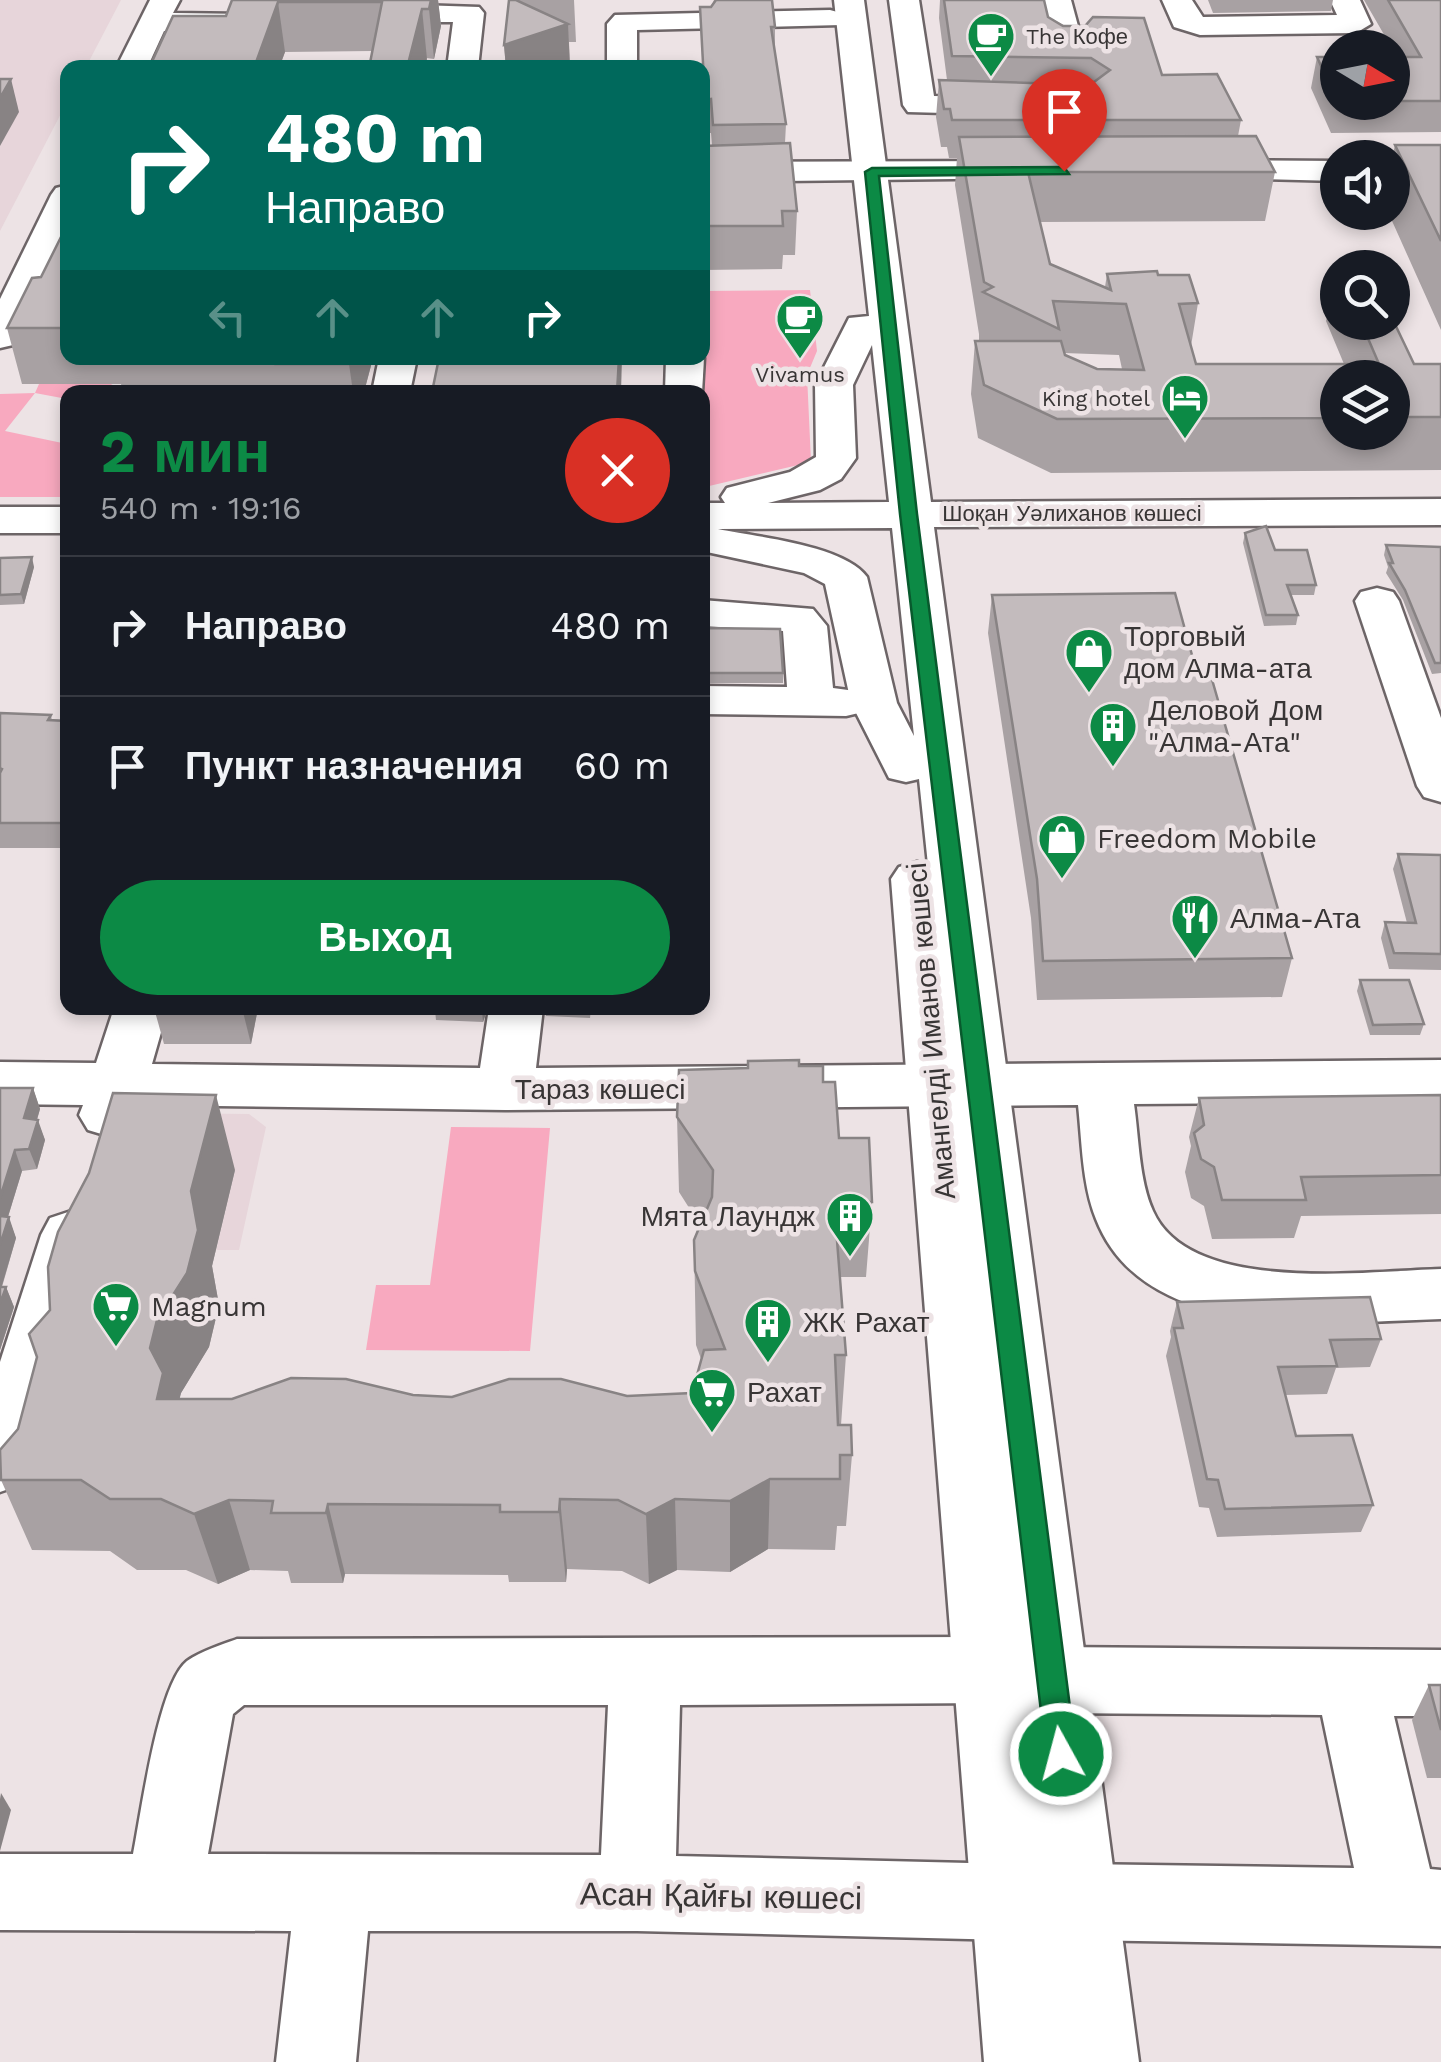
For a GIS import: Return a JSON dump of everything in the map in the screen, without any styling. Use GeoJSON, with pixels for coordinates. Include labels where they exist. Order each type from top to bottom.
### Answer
{"type":"FeatureCollection","features":[{"type":"Feature","properties":{"kind":"main road"},"geometry":{"type":"LineString","coordinates":[[904,0],[919,105],[1032,108]]}},
{"type":"Feature","properties":{"kind":"main road"},"geometry":{"type":"LineString","coordinates":[[1056,0],[1070,52]]}},
{"type":"Feature","properties":{"kind":"main road"},"geometry":{"type":"LineString","coordinates":[[1177,0],[1186,21],[1200,26],[1348,26],[1356,20],[1346,0]]}},
{"type":"Feature","properties":{"kind":"main road"},"geometry":{"type":"LineString","coordinates":[[622,60],[622,24],[626,20],[679,10],[836,6]]}},
{"type":"Feature","properties":{"kind":"main road","name":"Амангелді Иманов көшесі"},"geometry":{"type":"LineString","coordinates":[[836,6],[860,172],[1045,1902],[1099,2062]]}},
{"type":"Feature","properties":{"kind":"main road"},"geometry":{"type":"LineString","coordinates":[[135,60],[159,11],[268,23]]}},
{"type":"Feature","properties":{"kind":"main road"},"geometry":{"type":"LineString","coordinates":[[344,24],[369,22],[389,13],[469,13],[463,60]]}},
{"type":"Feature","properties":{"kind":"main road"},"geometry":{"type":"LineString","coordinates":[[1162,170],[1320,171]]}},
{"type":"Feature","properties":{"kind":"main road"},"geometry":{"type":"LineString","coordinates":[[710,172],[1064,171]]}},
{"type":"Feature","properties":{"kind":"main road","name":"Амангелді Иманов көшесі"},"geometry":{"type":"LineString","coordinates":[[860,172],[862,326],[894,514],[906,767],[958,1087]]}},
{"type":"Feature","properties":{"kind":"main road"},"geometry":{"type":"LineString","coordinates":[[0,337],[50,269],[60,228]]}},
{"type":"Feature","properties":{"kind":"main road"},"geometry":{"type":"LineString","coordinates":[[710,505],[806,481],[827,470],[836,458],[834,385],[862,326]]}},
{"type":"Feature","properties":{"kind":"main road","name":"Шоқан Уәлиханов көшесі"},"geometry":{"type":"LineString","coordinates":[[710,516],[1439,518]]}},
{"type":"Feature","properties":{"kind":"main road"},"geometry":{"type":"LineString","coordinates":[[0,520],[60,520]]}},
{"type":"Feature","properties":{"kind":"main road"},"geometry":{"type":"LineString","coordinates":[[710,540],[818,563],[845,577],[874,703],[906,767]]}},
{"type":"Feature","properties":{"kind":"main road"},"geometry":{"type":"LineString","coordinates":[[1377,601],[1441,786]]}},
{"type":"Feature","properties":{"kind":"main road"},"geometry":{"type":"LineString","coordinates":[[710,613],[796,618],[805,626],[810,701]]}},
{"type":"Feature","properties":{"kind":"main road"},"geometry":{"type":"LineString","coordinates":[[710,700],[874,703]]}},
{"type":"Feature","properties":{"kind":"main road"},"geometry":{"type":"LineString","coordinates":[[0,1464],[139,1015]]}},
{"type":"Feature","properties":{"kind":"main road"},"geometry":{"type":"LineString","coordinates":[[505,1089],[515,1015]]}},
{"type":"Feature","properties":{"kind":"main road","name":"Тараз көшесі"},"geometry":{"type":"LineString","coordinates":[[0,1083],[505,1089],[1441,1082]]}},
{"type":"Feature","properties":{"kind":"main road"},"geometry":{"type":"LineString","coordinates":[[1103,1085],[1126,1221],[1151,1255],[1193,1282],[1245,1294],[1441,1294]]}},
{"type":"Feature","properties":{"kind":"main road"},"geometry":{"type":"LineString","coordinates":[[163,1893],[198,1709],[210,1686],[237,1672],[1021,1675],[1441,1684]]}},
{"type":"Feature","properties":{"kind":"main road"},"geometry":{"type":"LineString","coordinates":[[637,1892],[645,1672]]}},
{"type":"Feature","properties":{"kind":"main road"},"geometry":{"type":"LineString","coordinates":[[1351,1682],[1421,1908]]}},
{"type":"Feature","properties":{"kind":"main road","name":"Асан Қайғы көшесі"},"geometry":{"type":"LineString","coordinates":[[0,1892],[637,1892],[1421,1908]]}},
{"type":"Feature","properties":{"kind":"main road"},"geometry":{"type":"LineString","coordinates":[[316,2062],[333,1894]]}},
{"type":"Feature","properties":{"kind":"main road","name":"Амангелді Иманов көшесі"},"geometry":{"type":"LineString","coordinates":[[1024,2062],[1045,1902]]}},
{"type":"Feature","properties":{"kind":"shaded area"},"geometry":{"type":"Polygon","coordinates":[[[0,0],[121,0],[90,60],[60,60],[60,115],[0,231],[0,0]]]}},
{"type":"Feature","properties":{"kind":"shaded area"},"geometry":{"type":"Polygon","coordinates":[[[810,290],[817,351],[807,375],[811,462],[710,486],[710,385],[703,385],[703,365],[710,365],[710,291],[810,290]]]}},
{"type":"Feature","properties":{"kind":"shaded area"},"geometry":{"type":"Polygon","coordinates":[[[39,384],[112,385],[60,385],[60,398],[35,393],[39,384]]]}},
{"type":"Feature","properties":{"kind":"shaded area"},"geometry":{"type":"Polygon","coordinates":[[[35,393],[5,431],[60,443],[60,497],[0,497],[0,394],[35,393]]]}},
{"type":"Feature","properties":{"kind":"shaded area"},"geometry":{"type":"Polygon","coordinates":[[[151,1113],[249,1114],[266,1127],[239,1250],[216,1250],[235,1170],[151,1113]]]}},
{"type":"Feature","properties":{"kind":"shaded area"},"geometry":{"type":"Polygon","coordinates":[[[451,1127],[550,1128],[530,1351],[366,1350],[376,1285],[430,1285],[451,1127]]]}},
{"type":"Feature","properties":{"kind":"building"},"geometry":{"type":"Polygon","coordinates":[[[232,0],[431,0],[429,9],[422,9],[409,60],[371,60],[382,2],[278,2],[257,60],[153,60],[173,16],[226,16],[232,0]]]}},
{"type":"Feature","properties":{"kind":"building"},"geometry":{"type":"Polygon","coordinates":[[[509,0],[516,0],[568,24],[504,45],[509,0]]]}},
{"type":"Feature","properties":{"kind":"building"},"geometry":{"type":"Polygon","coordinates":[[[716,0],[772,0],[775,27],[771,27],[786,124],[713,125],[710,60],[703,60],[700,7],[711,7],[716,0]]]}},
{"type":"Feature","properties":{"kind":"building"},"geometry":{"type":"Polygon","coordinates":[[[944,0],[1044,0],[1048,17],[1063,26],[1085,26],[1093,17],[1144,18],[1162,75],[1217,74],[1241,120],[952,120],[950,109],[944,109],[939,80],[1090,85],[1110,70],[1091,58],[952,56],[944,0]]]}},
{"type":"Feature","properties":{"kind":"building"},"geometry":{"type":"Polygon","coordinates":[[[1388,0],[1441,0],[1441,101],[1410,101],[1410,57],[1421,57],[1410,38],[1410,30],[1405,30],[1388,0]]]}},
{"type":"Feature","properties":{"kind":"building"},"geometry":{"type":"Polygon","coordinates":[[[0,79],[11,79],[0,98],[0,79]]]}},
{"type":"Feature","properties":{"kind":"building"},"geometry":{"type":"Polygon","coordinates":[[[1256,136],[1275,172],[1028,172],[1050,264],[1111,290],[1107,274],[1157,271],[1158,275],[1189,275],[1198,303],[1179,304],[1196,364],[1320,364],[1320,418],[1057,419],[984,385],[975,341],[1061,341],[1065,355],[1097,369],[1144,370],[1126,304],[1053,301],[1059,329],[983,292],[993,287],[984,282],[959,137],[1256,136]]]}},
{"type":"Feature","properties":{"kind":"building"},"geometry":{"type":"Polygon","coordinates":[[[790,143],[797,211],[782,211],[783,226],[710,226],[710,146],[790,143]]]}},
{"type":"Feature","properties":{"kind":"building"},"geometry":{"type":"Polygon","coordinates":[[[1410,145],[1441,145],[1441,241],[1410,176],[1410,145]]]}},
{"type":"Feature","properties":{"kind":"building"},"geometry":{"type":"Polygon","coordinates":[[[60,239],[60,328],[7,328],[32,278],[41,277],[60,239]]]}},
{"type":"Feature","properties":{"kind":"building"},"geometry":{"type":"Polygon","coordinates":[[[1369,340],[1403,340],[1414,364],[1441,364],[1441,417],[1410,417],[1410,360],[1377,360],[1369,340]]]}},
{"type":"Feature","properties":{"kind":"building"},"geometry":{"type":"Polygon","coordinates":[[[438,365],[619,365],[617,385],[433,385],[438,365]]]}},
{"type":"Feature","properties":{"kind":"building"},"geometry":{"type":"Polygon","coordinates":[[[1266,526],[1275,550],[1307,550],[1316,585],[1287,585],[1298,615],[1266,615],[1245,533],[1266,526]]]}},
{"type":"Feature","properties":{"kind":"building"},"geometry":{"type":"Polygon","coordinates":[[[1386,545],[1441,547],[1441,663],[1435,663],[1405,590],[1389,563],[1393,563],[1386,545]]]}},
{"type":"Feature","properties":{"kind":"building"},"geometry":{"type":"Polygon","coordinates":[[[32,557],[21,594],[0,595],[0,558],[32,557]]]}},
{"type":"Feature","properties":{"kind":"building","name":"Деловой Дом \"Алма-Ата\""},"geometry":{"type":"Polygon","coordinates":[[[1175,593],[1198,677],[1211,676],[1292,958],[1043,961],[1037,879],[992,595],[1175,593]]]}},
{"type":"Feature","properties":{"kind":"building"},"geometry":{"type":"Polygon","coordinates":[[[710,628],[780,629],[783,673],[710,673],[710,628]]]}},
{"type":"Feature","properties":{"kind":"building"},"geometry":{"type":"Polygon","coordinates":[[[0,713],[51,715],[48,720],[60,721],[60,823],[0,823],[0,713]]]}},
{"type":"Feature","properties":{"kind":"building"},"geometry":{"type":"Polygon","coordinates":[[[1398,854],[1441,855],[1441,954],[1394,953],[1385,922],[1416,923],[1398,854]]]}},
{"type":"Feature","properties":{"kind":"building"},"geometry":{"type":"Polygon","coordinates":[[[1360,980],[1409,980],[1424,1024],[1373,1025],[1360,980]]]}},
{"type":"Feature","properties":{"kind":"building"},"geometry":{"type":"Polygon","coordinates":[[[799,1060],[799,1066],[823,1066],[823,1082],[835,1082],[839,1138],[869,1138],[872,1202],[834,1202],[846,1355],[835,1355],[838,1425],[851,1425],[852,1455],[840,1455],[840,1479],[770,1479],[730,1501],[675,1499],[646,1514],[618,1500],[560,1499],[559,1512],[500,1512],[500,1505],[328,1504],[326,1513],[271,1513],[273,1501],[229,1500],[194,1514],[161,1499],[110,1499],[81,1480],[1,1480],[0,1450],[18,1429],[37,1357],[29,1334],[50,1310],[48,1267],[58,1232],[89,1173],[113,1093],[216,1095],[191,1191],[198,1230],[187,1273],[157,1320],[150,1348],[163,1373],[157,1399],[232,1399],[291,1378],[346,1379],[413,1395],[452,1397],[509,1379],[561,1379],[627,1396],[692,1393],[704,1350],[725,1349],[695,1271],[694,1240],[712,1197],[713,1170],[677,1117],[679,1070],[748,1068],[748,1061],[799,1060]]]}},
{"type":"Feature","properties":{"kind":"building"},"geometry":{"type":"Polygon","coordinates":[[[0,1088],[33,1088],[24,1118],[38,1120],[29,1149],[15,1150],[0,1198],[0,1088]]]}},
{"type":"Feature","properties":{"kind":"building"},"geometry":{"type":"Polygon","coordinates":[[[1441,1095],[1441,1175],[1301,1177],[1306,1200],[1222,1200],[1214,1167],[1201,1159],[1194,1133],[1204,1125],[1199,1098],[1441,1095]]]}},
{"type":"Feature","properties":{"kind":"building"},"geometry":{"type":"Polygon","coordinates":[[[0,1216],[9,1217],[0,1245],[0,1216]]]}},
{"type":"Feature","properties":{"kind":"building"},"geometry":{"type":"Polygon","coordinates":[[[1370,1297],[1381,1339],[1330,1340],[1337,1366],[1278,1367],[1296,1436],[1352,1435],[1373,1505],[1225,1509],[1218,1480],[1207,1479],[1174,1328],[1183,1328],[1177,1302],[1370,1297]]]}},
{"type":"Feature","properties":{"kind":"building"},"geometry":{"type":"Polygon","coordinates":[[[1429,1685],[1441,1685],[1441,1730],[1429,1685]]]}},
{"type":"Feature","properties":{"kind":"place","name":"The Кофе"},"geometry":{"type":"Point","coordinates":[991,78]}},
{"type":"Feature","properties":{"kind":"place","name":"Vivamus"},"geometry":{"type":"Point","coordinates":[800,360]}},
{"type":"Feature","properties":{"kind":"place","name":"King hotel"},"geometry":{"type":"Point","coordinates":[1185,440]}},
{"type":"Feature","properties":{"kind":"place","name":"Торговый дом Алма-ата"},"geometry":{"type":"Point","coordinates":[1089,694]}},
{"type":"Feature","properties":{"kind":"place","name":"Деловой Дом \"Алма-Ата\""},"geometry":{"type":"Point","coordinates":[1113,768]}},
{"type":"Feature","properties":{"kind":"place","name":"Freedom Mobile"},"geometry":{"type":"Point","coordinates":[1062,880]}},
{"type":"Feature","properties":{"kind":"place","name":"Алма-Ата"},"geometry":{"type":"Point","coordinates":[1195,960]}},
{"type":"Feature","properties":{"kind":"place","name":"Мята Лаундж"},"geometry":{"type":"Point","coordinates":[850,1258]}},
{"type":"Feature","properties":{"kind":"place","name":"Magnum"},"geometry":{"type":"Point","coordinates":[116,1348]}},
{"type":"Feature","properties":{"kind":"place","name":"ЖК Рахат"},"geometry":{"type":"Point","coordinates":[768,1364]}},
{"type":"Feature","properties":{"kind":"place","name":"Рахат"},"geometry":{"type":"Point","coordinates":[712,1434]}},
{"type":"Feature","properties":{"kind":"route"},"geometry":{"type":"LineString","coordinates":[[1061,1754],[909,514],[872,172],[1064,171]]}}]}
